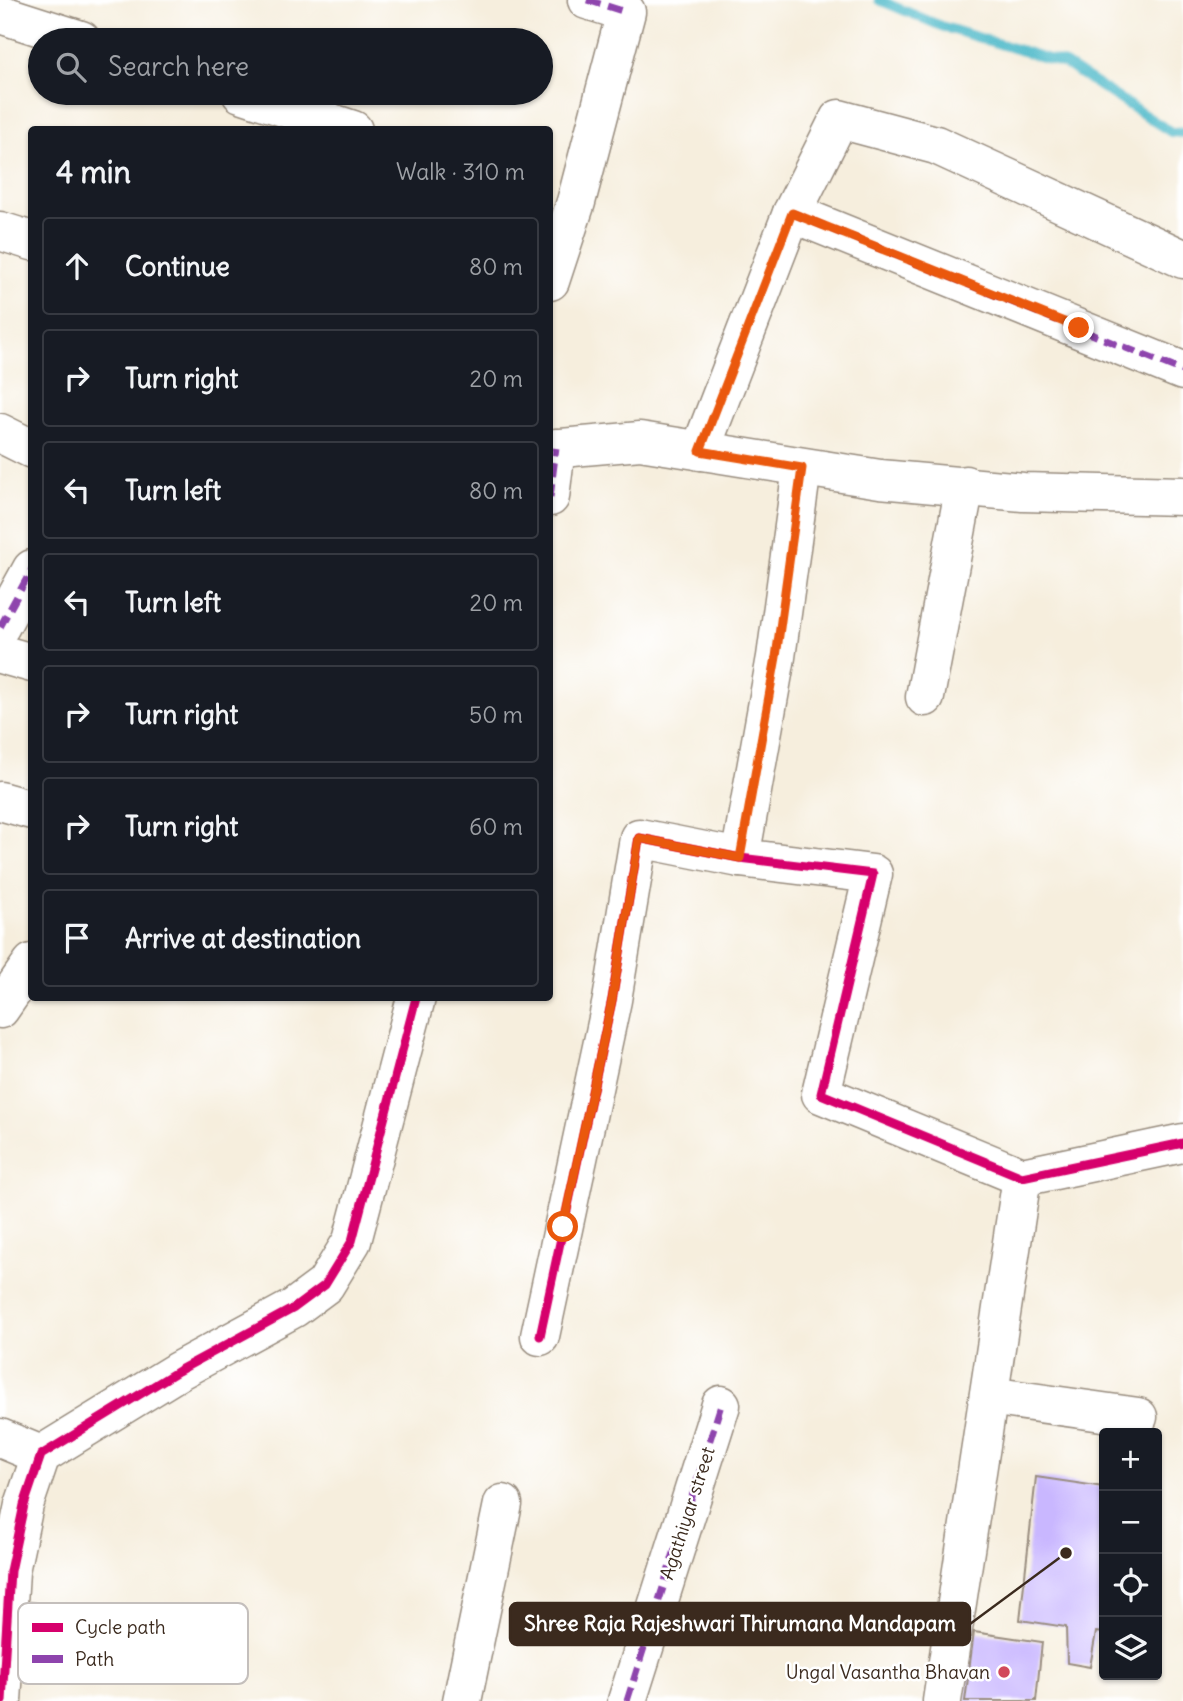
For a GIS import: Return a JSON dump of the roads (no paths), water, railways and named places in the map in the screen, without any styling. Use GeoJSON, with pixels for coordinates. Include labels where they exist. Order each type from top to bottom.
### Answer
{"type":"FeatureCollection","features":[{"type":"Feature","properties":{"kind":"street"},"geometry":{"type":"LineString","coordinates":[[553,262],[563,198],[626,12],[587,0]]}},
{"type":"Feature","properties":{"kind":"street"},"geometry":{"type":"LineString","coordinates":[[0,13],[45,28]]}},
{"type":"Feature","properties":{"kind":"street"},"geometry":{"type":"LineString","coordinates":[[277,105],[341,126]]}},
{"type":"Feature","properties":{"kind":"street"},"geometry":{"type":"LineString","coordinates":[[700,451],[792,213],[839,119],[936,145],[1183,259]]}},
{"type":"Feature","properties":{"kind":"street"},"geometry":{"type":"LineString","coordinates":[[792,213],[1183,371]]}},
{"type":"Feature","properties":{"kind":"street"},"geometry":{"type":"LineString","coordinates":[[0,231],[28,240]]}},
{"type":"Feature","properties":{"kind":"street"},"geometry":{"type":"LineString","coordinates":[[0,433],[28,447]]}},
{"type":"Feature","properties":{"kind":"street"},"geometry":{"type":"LineString","coordinates":[[553,449],[640,441],[880,480],[965,485],[1023,492],[1183,496]]}},
{"type":"Feature","properties":{"kind":"street"},"geometry":{"type":"LineString","coordinates":[[740,858],[776,657],[802,468]]}},
{"type":"Feature","properties":{"kind":"street"},"geometry":{"type":"LineString","coordinates":[[925,697],[965,485]]}},
{"type":"Feature","properties":{"kind":"street"},"geometry":{"type":"LineString","coordinates":[[0,627],[28,576]]}},
{"type":"Feature","properties":{"kind":"street"},"geometry":{"type":"LineString","coordinates":[[0,654],[28,662]]}},
{"type":"Feature","properties":{"kind":"street"},"geometry":{"type":"LineString","coordinates":[[0,801],[28,809]]}},
{"type":"Feature","properties":{"kind":"street"},"geometry":{"type":"LineString","coordinates":[[540,1336],[612,1000],[639,838],[740,858],[873,873],[821,1094],[1022,1177],[1183,1143]]}},
{"type":"Feature","properties":{"kind":"street"},"geometry":{"type":"LineString","coordinates":[[0,1009],[28,968]]}},
{"type":"Feature","properties":{"kind":"street"},"geometry":{"type":"LineString","coordinates":[[2,1701],[7,1618],[5,1570],[41,1455],[178,1371],[294,1308],[326,1284],[352,1241],[414,1001]]}},
{"type":"Feature","properties":{"kind":"street"},"geometry":{"type":"LineString","coordinates":[[942,1701],[1022,1177]]}},
{"type":"Feature","properties":{"kind":"street"},"geometry":{"type":"LineString","coordinates":[[989,1396],[1138,1417]]}},
{"type":"Feature","properties":{"kind":"street","name":"Agathiyar street"},"geometry":{"type":"LineString","coordinates":[[627,1701],[721,1405]]}},
{"type":"Feature","properties":{"kind":"street"},"geometry":{"type":"LineString","coordinates":[[0,1438],[41,1455]]}},
{"type":"Feature","properties":{"kind":"street"},"geometry":{"type":"LineString","coordinates":[[462,1701],[503,1504]]}},
{"type":"Feature","properties":{"kind":"street"},"geometry":{"type":"LineString","coordinates":[[7,1618],[18,1620]]}},
{"type":"Feature","properties":{"kind":"waterway"},"geometry":{"type":"LineString","coordinates":[[879,0],[941,26],[1065,64],[1171,132],[1183,133]]}},
{"type":"Feature","properties":{"kind":"place","name":"Shree Raja Rajeshwari Thirumana Mandapam"},"geometry":{"type":"Point","coordinates":[1066,1553]}},
{"type":"Feature","properties":{"kind":"place","name":"Ungal Vasantha Bhavan"},"geometry":{"type":"Point","coordinates":[1004,1672]}}]}
